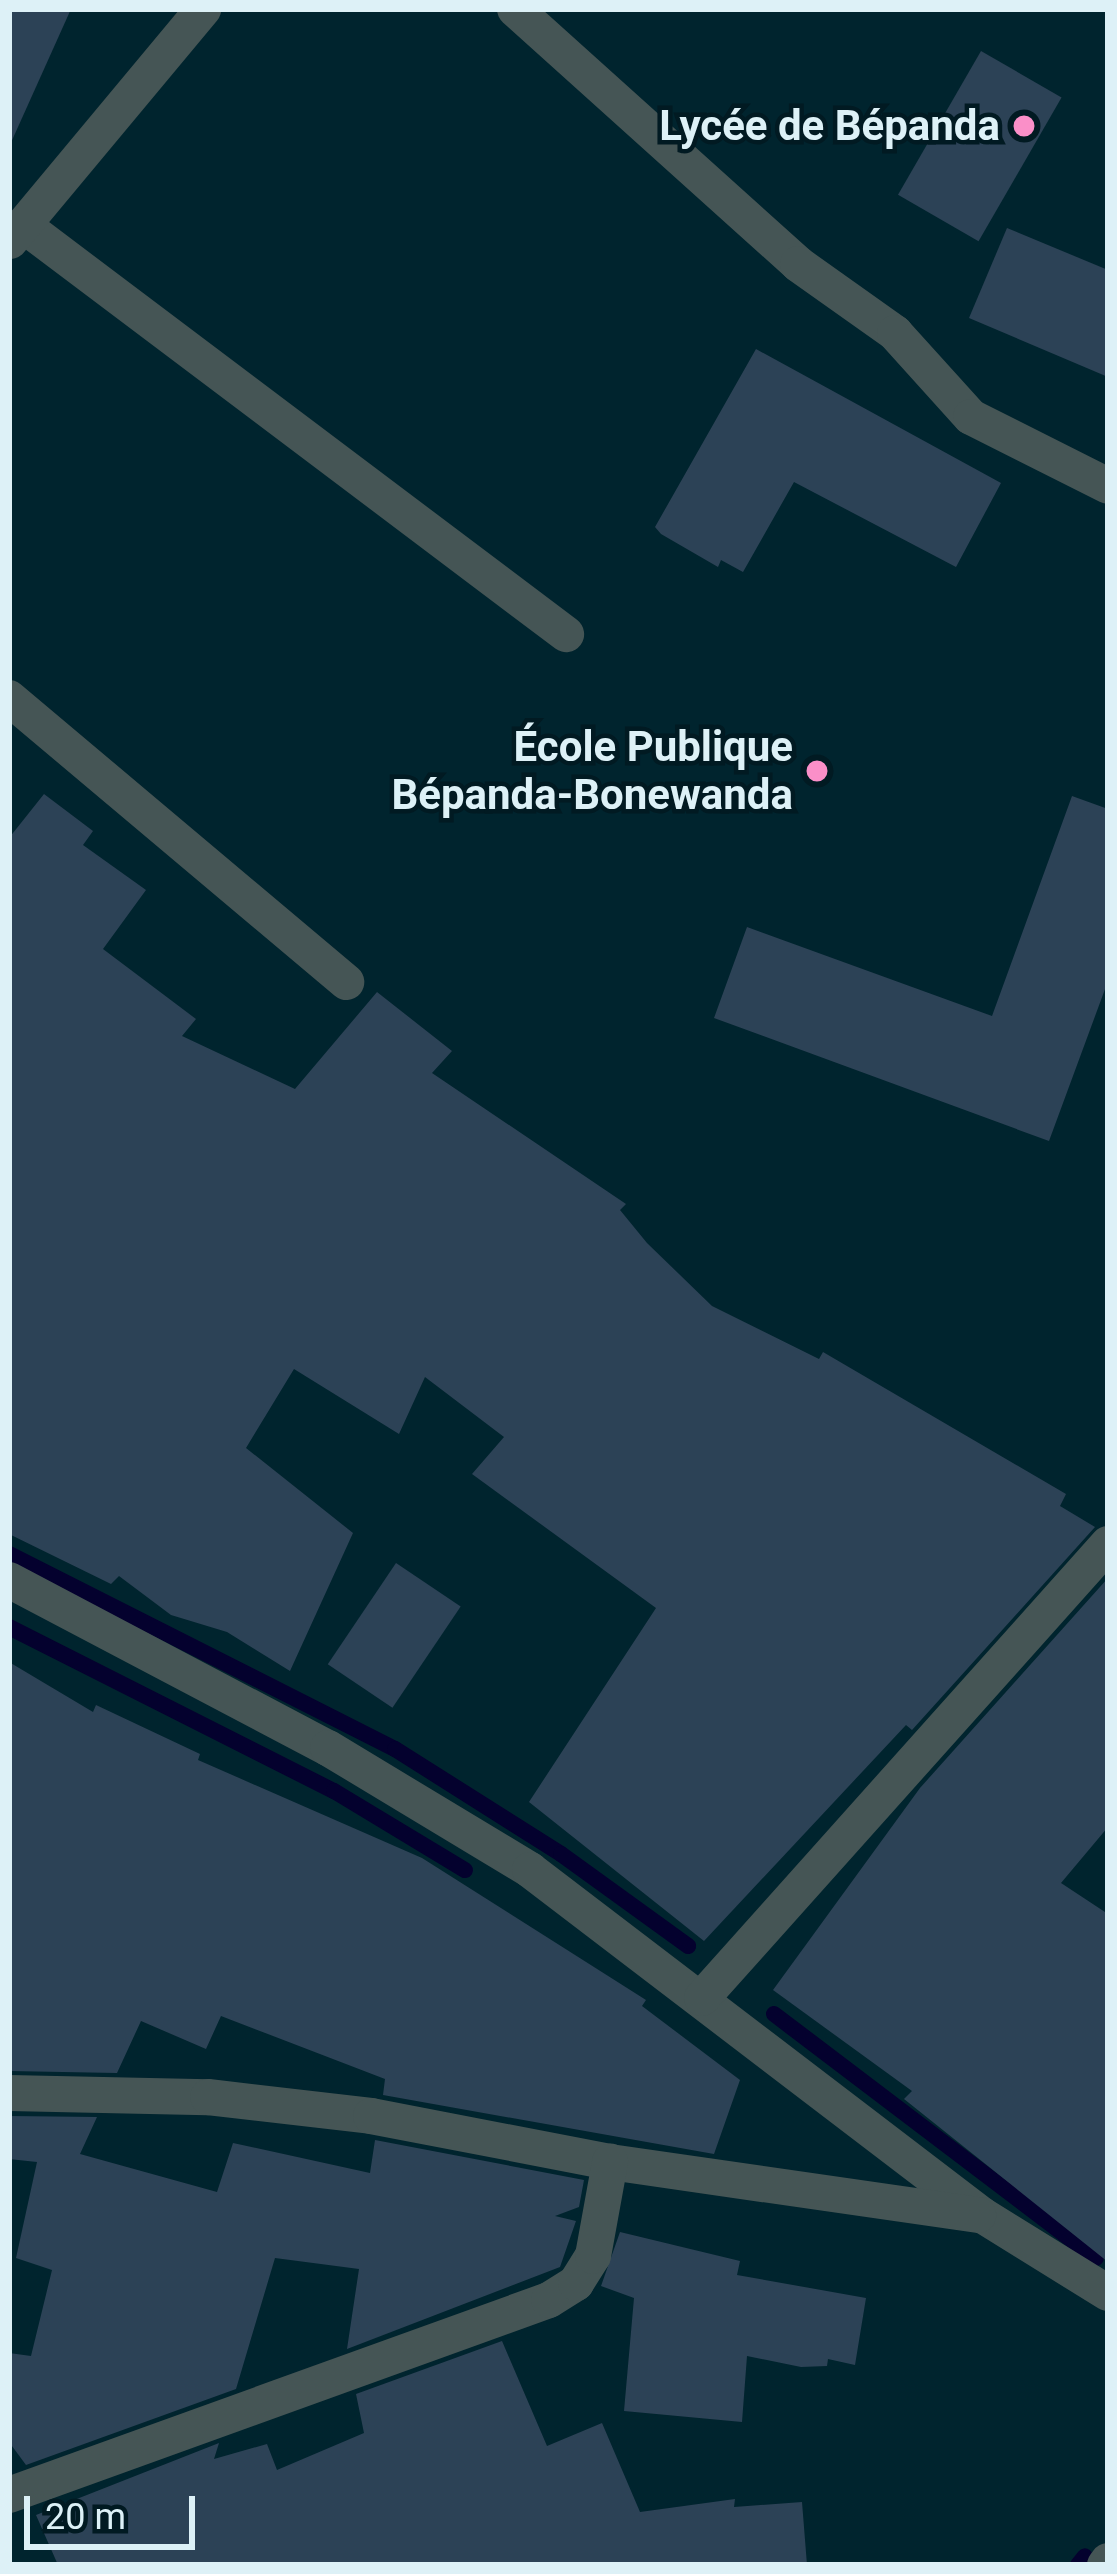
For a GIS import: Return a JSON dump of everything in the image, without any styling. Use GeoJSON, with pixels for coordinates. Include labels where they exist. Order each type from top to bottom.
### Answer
{"type":"FeatureCollection","features":[{"type":"Feature","properties":{"kind":"street"},"geometry":{"type":"LineString","coordinates":[[203,9],[16,233],[566,634]]}},
{"type":"Feature","properties":{"kind":"street"},"geometry":{"type":"LineString","coordinates":[[514,9],[798,264],[895,333],[971,417],[1108,486]]}},
{"type":"Feature","properties":{"kind":"street"},"geometry":{"type":"LineString","coordinates":[[9,698],[346,982]]}},
{"type":"Feature","properties":{"kind":"street"},"geometry":{"type":"LineString","coordinates":[[702,1998],[1108,1544]]}},
{"type":"Feature","properties":{"kind":"street"},"geometry":{"type":"LineString","coordinates":[[9,1580],[328,1748],[490,1846],[702,1998],[982,2215],[1108,2293]]}},
{"type":"Feature","properties":{"kind":"street"},"geometry":{"type":"LineString","coordinates":[[9,2093],[208,2097],[370,2116],[610,2162],[982,2215]]}},
{"type":"Feature","properties":{"kind":"street"},"geometry":{"type":"LineString","coordinates":[[9,2495],[549,2300],[576,2283],[593,2256],[610,2162]]}},
{"type":"Feature","properties":{"kind":"building"},"geometry":{"type":"Polygon","coordinates":[[[9,9],[71,9],[9,147],[9,9]]]}},
{"type":"Feature","properties":{"kind":"building"},"geometry":{"type":"Polygon","coordinates":[[[981,51],[1062,97],[979,241],[898,195],[981,51]]]}},
{"type":"Feature","properties":{"kind":"building"},"geometry":{"type":"Polygon","coordinates":[[[1007,228],[1108,270],[1108,377],[969,318],[1007,228]]]}},
{"type":"Feature","properties":{"kind":"building"},"geometry":{"type":"Polygon","coordinates":[[[756,349],[1001,483],[956,567],[794,482],[743,572],[721,560],[718,567],[661,534],[655,527],[756,349]]]}},
{"type":"Feature","properties":{"kind":"building"},"geometry":{"type":"Polygon","coordinates":[[[44,794],[93,831],[83,845],[146,890],[103,949],[196,1019],[182,1036],[295,1089],[377,992],[452,1051],[432,1073],[626,1204],[620,1210],[647,1243],[712,1306],[819,1359],[823,1352],[1066,1494],[1060,1506],[1095,1527],[912,1730],[906,1725],[704,1941],[529,1802],[656,1608],[472,1474],[504,1437],[425,1377],[399,1434],[294,1369],[246,1448],[353,1533],[290,1671],[227,1632],[171,1615],[119,1576],[111,1584],[9,1534],[9,838],[44,794]]]}},
{"type":"Feature","properties":{"kind":"building"},"geometry":{"type":"Polygon","coordinates":[[[1072,796],[1108,809],[1108,981],[1049,1141],[714,1018],[747,927],[992,1016],[1072,796]]]}},
{"type":"Feature","properties":{"kind":"building"},"geometry":{"type":"Polygon","coordinates":[[[396,1563],[461,1607],[392,1708],[328,1664],[396,1563]]]}},
{"type":"Feature","properties":{"kind":"building"},"geometry":{"type":"Polygon","coordinates":[[[1108,1578],[1108,1827],[1061,1883],[1108,1914],[1108,2262],[904,2099],[912,2091],[773,1990],[920,1788],[1108,1578]]]}},
{"type":"Feature","properties":{"kind":"building"},"geometry":{"type":"Polygon","coordinates":[[[9,1662],[93,1712],[96,1705],[200,1754],[198,1760],[422,1858],[646,2000],[642,2006],[740,2080],[714,2154],[383,2095],[385,2079],[221,2016],[206,2049],[141,2021],[117,2073],[9,2071],[9,1662]]]}},
{"type":"Feature","properties":{"kind":"building"},"geometry":{"type":"Polygon","coordinates":[[[9,2116],[97,2117],[80,2154],[217,2192],[233,2143],[370,2173],[375,2140],[584,2180],[579,2207],[555,2216],[576,2221],[560,2267],[347,2349],[359,2269],[275,2258],[236,2389],[26,2465],[9,2442],[9,2353],[31,2356],[52,2270],[16,2258],[37,2162],[9,2159],[9,2116]]]}},
{"type":"Feature","properties":{"kind":"building"},"geometry":{"type":"Polygon","coordinates":[[[620,2232],[740,2261],[737,2275],[866,2298],[855,2365],[828,2359],[827,2366],[801,2367],[747,2356],[742,2422],[624,2411],[634,2298],[601,2286],[620,2232]]]}},
{"type":"Feature","properties":{"kind":"building"},"geometry":{"type":"Polygon","coordinates":[[[502,2341],[547,2446],[602,2423],[640,2512],[735,2499],[734,2507],[802,2502],[807,2565],[58,2565],[36,2515],[219,2443],[214,2459],[267,2444],[277,2470],[364,2433],[356,2394],[502,2341]]]}},
{"type":"Feature","properties":{"kind":"waterway"},"geometry":{"type":"LineString","coordinates":[[9,1554],[395,1749],[561,1854],[688,1946]]}},
{"type":"Feature","properties":{"kind":"waterway"},"geometry":{"type":"LineString","coordinates":[[9,1627],[334,1791],[465,1870]]}},
{"type":"Feature","properties":{"kind":"waterway"},"geometry":{"type":"LineString","coordinates":[[774,2014],[1096,2258]]}},
{"type":"Feature","properties":{"kind":"waterway"},"geometry":{"type":"LineString","coordinates":[[1078,2565],[1085,2556]]}},
{"type":"Feature","properties":{"kind":"place","name":"Lycée de Bépanda"},"geometry":{"type":"Point","coordinates":[1024,126]}},
{"type":"Feature","properties":{"kind":"place","name":"École Publique Bépanda-Bonewanda"},"geometry":{"type":"Point","coordinates":[817,771]}}]}
